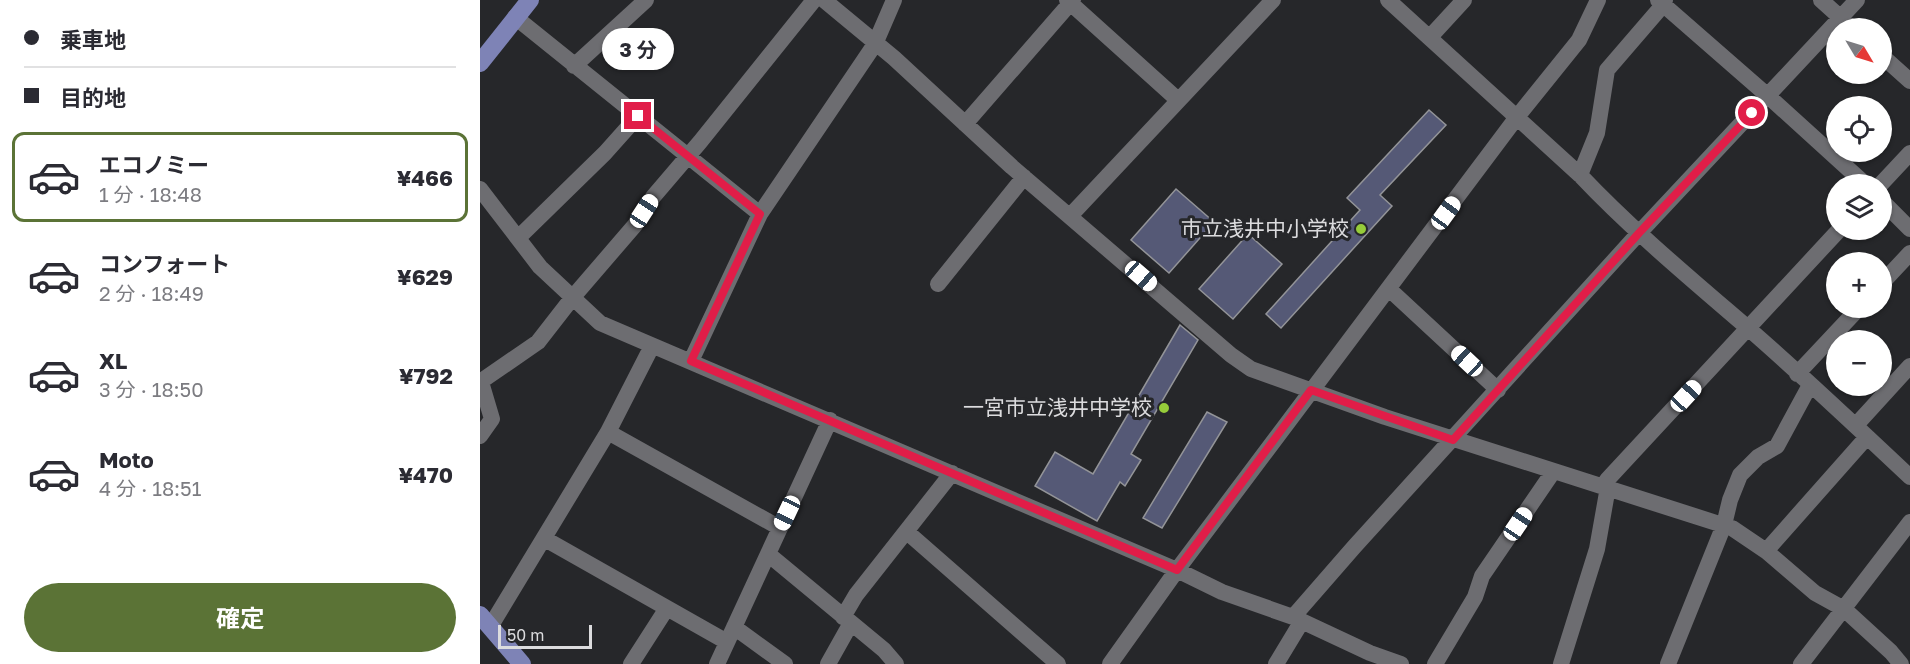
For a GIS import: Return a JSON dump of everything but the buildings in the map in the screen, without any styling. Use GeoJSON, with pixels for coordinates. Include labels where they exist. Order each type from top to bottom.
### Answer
{"type":"FeatureCollection","features":[{"type":"Feature","properties":{"kind":"main road"},"geometry":{"type":"LineString","coordinates":[[480,63],[530,0]]}},
{"type":"Feature","properties":{"kind":"main road"},"geometry":{"type":"LineString","coordinates":[[485,621],[522,664]]}},
{"type":"Feature","properties":{"kind":"street"},"geometry":{"type":"LineString","coordinates":[[574,66],[646,0]]}},
{"type":"Feature","properties":{"kind":"street"},"geometry":{"type":"LineString","coordinates":[[480,436],[492,419],[480,382],[538,342],[635,225],[652,197],[814,0]]}},
{"type":"Feature","properties":{"kind":"street"},"geometry":{"type":"LineString","coordinates":[[824,0],[894,58],[1024,177],[1231,355],[1251,369],[1453,440],[1608,487],[1732,528],[1766,551],[1815,593],[1844,609],[1891,652],[1900,664]]}},
{"type":"Feature","properties":{"kind":"street"},"geometry":{"type":"LineString","coordinates":[[691,361],[760,214],[875,44],[894,0]]}},
{"type":"Feature","properties":{"kind":"street"},"geometry":{"type":"LineString","coordinates":[[1070,216],[1273,0]]}},
{"type":"Feature","properties":{"kind":"street"},"geometry":{"type":"LineString","coordinates":[[1388,0],[1580,175],[1700,289],[1862,431],[1910,477]]}},
{"type":"Feature","properties":{"kind":"street"},"geometry":{"type":"LineString","coordinates":[[1430,37],[1464,0]]}},
{"type":"Feature","properties":{"kind":"street"},"geometry":{"type":"LineString","coordinates":[[1110,664],[1311,390],[1517,117],[1579,40],[1598,0]]}},
{"type":"Feature","properties":{"kind":"street"},"geometry":{"type":"LineString","coordinates":[[1821,0],[1841,18]]}},
{"type":"Feature","properties":{"kind":"street"},"geometry":{"type":"LineString","coordinates":[[1848,18],[1857,0]]}},
{"type":"Feature","properties":{"kind":"street"},"geometry":{"type":"LineString","coordinates":[[965,123],[1070,1],[1178,100]]}},
{"type":"Feature","properties":{"kind":"street"},"geometry":{"type":"LineString","coordinates":[[1580,175],[1597,133],[1607,70],[1662,2],[1854,174]]}},
{"type":"Feature","properties":{"kind":"street"},"geometry":{"type":"LineString","coordinates":[[515,17],[760,214]]}},
{"type":"Feature","properties":{"kind":"street"},"geometry":{"type":"LineString","coordinates":[[1276,664],[1298,619],[1354,547],[1639,233],[1768,96],[1826,42]]}},
{"type":"Feature","properties":{"kind":"street"},"geometry":{"type":"LineString","coordinates":[[1892,65],[1910,81]]}},
{"type":"Feature","properties":{"kind":"street"},"geometry":{"type":"LineString","coordinates":[[518,238],[605,153],[638,116]]}},
{"type":"Feature","properties":{"kind":"street"},"geometry":{"type":"LineString","coordinates":[[1890,174],[1910,153]]}},
{"type":"Feature","properties":{"kind":"street"},"geometry":{"type":"LineString","coordinates":[[938,284],[1024,177]]}},
{"type":"Feature","properties":{"kind":"street"},"geometry":{"type":"LineString","coordinates":[[483,198],[540,267],[600,322],[1177,570],[1222,592],[1298,619],[1370,653],[1401,664]]}},
{"type":"Feature","properties":{"kind":"street"},"geometry":{"type":"LineString","coordinates":[[1892,211],[1910,229]]}},
{"type":"Feature","properties":{"kind":"street"},"geometry":{"type":"LineString","coordinates":[[1561,664],[1597,549],[1608,487],[1607,480],[1830,240]]}},
{"type":"Feature","properties":{"kind":"street"},"geometry":{"type":"LineString","coordinates":[[1892,272],[1910,253]]}},
{"type":"Feature","properties":{"kind":"street"},"geometry":{"type":"LineString","coordinates":[[1389,289],[1498,390]]}},
{"type":"Feature","properties":{"kind":"street"},"geometry":{"type":"LineString","coordinates":[[1668,664],[1724,525],[1730,500],[1740,475],[1758,457],[1777,447],[1803,379],[1851,318]]}},
{"type":"Feature","properties":{"kind":"street"},"geometry":{"type":"LineString","coordinates":[[485,621],[545,539],[608,432],[652,346]]}},
{"type":"Feature","properties":{"kind":"street"},"geometry":{"type":"LineString","coordinates":[[1766,551],[1862,431],[1910,366]]}},
{"type":"Feature","properties":{"kind":"street"},"geometry":{"type":"LineString","coordinates":[[717,664],[830,420]]}},
{"type":"Feature","properties":{"kind":"street"},"geometry":{"type":"LineString","coordinates":[[608,432],[780,528]]}},
{"type":"Feature","properties":{"kind":"street"},"geometry":{"type":"LineString","coordinates":[[1435,664],[1475,597],[1482,576],[1553,471]]}},
{"type":"Feature","properties":{"kind":"street"},"geometry":{"type":"LineString","coordinates":[[828,664],[856,595],[952,473]]}},
{"type":"Feature","properties":{"kind":"street"},"geometry":{"type":"LineString","coordinates":[[1801,664],[1910,522]]}},
{"type":"Feature","properties":{"kind":"street"},"geometry":{"type":"LineString","coordinates":[[907,532],[1058,664]]}},
{"type":"Feature","properties":{"kind":"street"},"geometry":{"type":"LineString","coordinates":[[545,539],[667,608],[730,635],[785,664]]}},
{"type":"Feature","properties":{"kind":"street"},"geometry":{"type":"LineString","coordinates":[[768,554],[884,650],[896,664]]}},
{"type":"Feature","properties":{"kind":"street"},"geometry":{"type":"LineString","coordinates":[[631,664],[667,608]]}},
{"type":"Feature","properties":{"kind":"place","name":"市立浅井中小学校"},"geometry":{"type":"Point","coordinates":[1361,229]}},
{"type":"Feature","properties":{"kind":"place","name":"一宮市立浅井中学校"},"geometry":{"type":"Point","coordinates":[1164,408]}},
{"type":"Feature","properties":{"kind":"route"},"geometry":{"type":"LineString","coordinates":[[638,116],[760,214],[691,361],[1177,570],[1311,390],[1453,440],[1639,233],[1752,113]]}}]}
